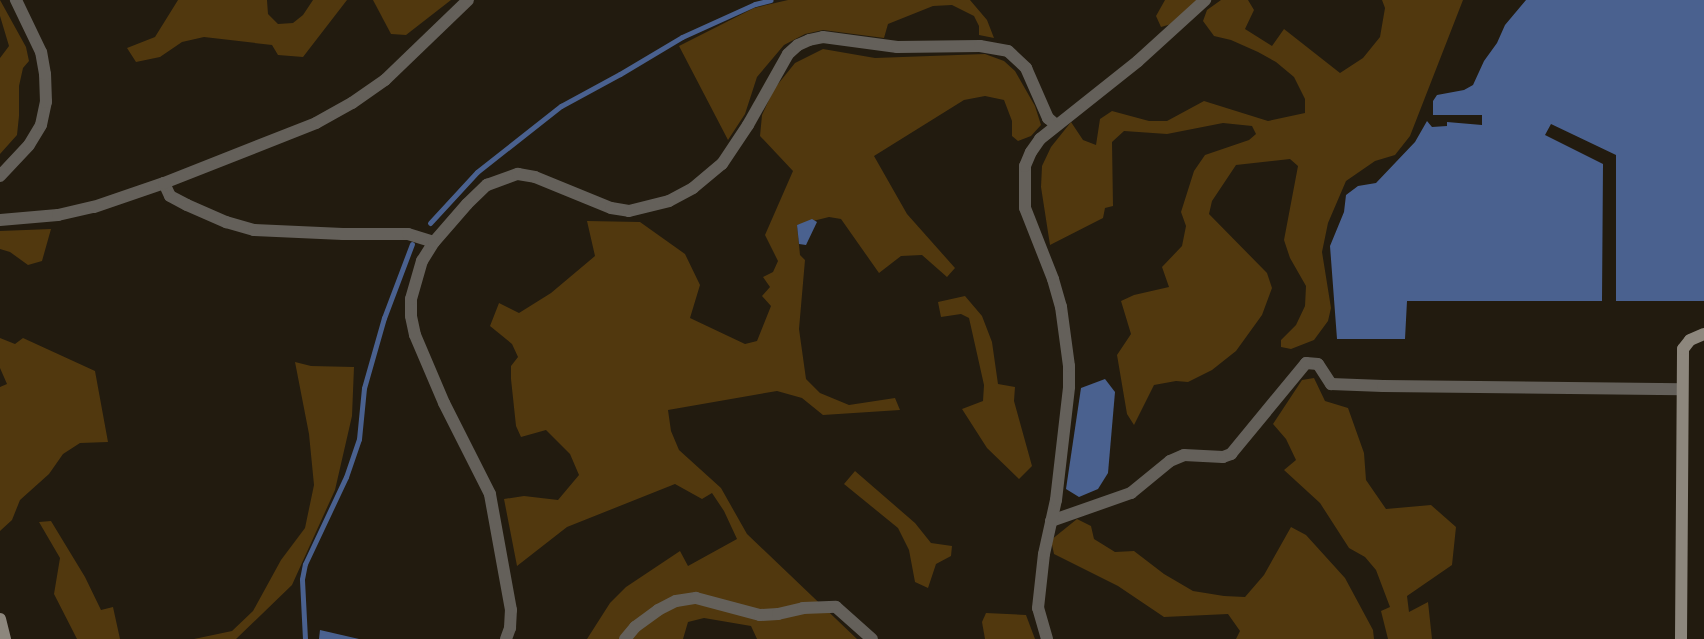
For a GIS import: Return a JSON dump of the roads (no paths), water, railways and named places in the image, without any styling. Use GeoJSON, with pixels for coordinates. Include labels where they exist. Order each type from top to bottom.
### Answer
{"type":"FeatureCollection","features":[{"type":"Feature","properties":{"kind":"street"},"geometry":{"type":"LineString","coordinates":[[0,176],[29,145],[41,125],[46,102],[46,74],[41,52],[16,0]]}},
{"type":"Feature","properties":{"kind":"street"},"geometry":{"type":"LineString","coordinates":[[0,220],[58,215],[94,207],[164,183],[316,123],[352,103],[385,80],[468,0]]}},
{"type":"Feature","properties":{"kind":"street"},"geometry":{"type":"LineString","coordinates":[[1047,639],[1038,608],[1044,554],[1051,521],[1069,387],[1069,366],[1061,307],[1053,279],[1025,208],[1026,166],[1031,152],[1056,125],[1138,61],[1205,0]]}},
{"type":"Feature","properties":{"kind":"street"},"geometry":{"type":"LineString","coordinates":[[506,639],[510,628],[511,610],[490,494],[444,403],[416,336],[411,316],[411,299],[422,261],[434,242],[466,204],[487,185],[518,174],[535,177],[611,208],[629,211],[669,201],[693,188],[722,164],[748,125],[788,54],[798,45],[809,40],[824,38],[897,47],[980,46],[1008,51],[1026,68],[1048,118],[1056,125]]}},
{"type":"Feature","properties":{"kind":"street"},"geometry":{"type":"LineString","coordinates":[[164,183],[170,196],[187,205],[226,222],[254,230],[343,234],[408,234],[434,242]]}},
{"type":"Feature","properties":{"kind":"street"},"geometry":{"type":"LineString","coordinates":[[1682,639],[1683,349],[1690,340],[1704,334]]}},
{"type":"Feature","properties":{"kind":"street"},"geometry":{"type":"LineString","coordinates":[[1051,521],[1131,494],[1170,461],[1184,455],[1222,457],[1231,454],[1306,363],[1318,364],[1331,384],[1682,389]]}},
{"type":"Feature","properties":{"kind":"street"},"geometry":{"type":"LineString","coordinates":[[625,639],[635,627],[658,610],[676,601],[696,598],[760,615],[778,614],[803,608],[836,607],[872,639]]}},
{"type":"Feature","properties":{"kind":"street"},"geometry":{"type":"LineString","coordinates":[[0,620],[5,639]]}},
{"type":"Feature","properties":{"kind":"water"},"geometry":{"type":"Polygon","coordinates":[[[1526,0],[1704,0],[1704,301],[1616,301],[1616,155],[1551,124],[1545,135],[1603,164],[1602,301],[1407,301],[1405,339],[1337,339],[1330,246],[1344,212],[1346,195],[1358,186],[1376,183],[1415,142],[1427,121],[1432,127],[1447,126],[1447,122],[1482,125],[1482,115],[1433,115],[1433,101],[1437,95],[1464,90],[1473,85],[1484,61],[1497,43],[1505,25],[1526,0]]]}},
{"type":"Feature","properties":{"kind":"water"},"geometry":{"type":"Polygon","coordinates":[[[812,219],[817,222],[806,245],[799,244],[797,225],[812,219]]]}},
{"type":"Feature","properties":{"kind":"water"},"geometry":{"type":"Polygon","coordinates":[[[1105,379],[1115,392],[1108,473],[1098,489],[1079,497],[1066,489],[1081,388],[1105,379]]]}},
{"type":"Feature","properties":{"kind":"water"},"geometry":{"type":"Polygon","coordinates":[[[320,630],[359,639],[319,639],[320,630]]]}},
{"type":"Feature","properties":{"kind":"waterway"},"geometry":{"type":"LineString","coordinates":[[430,223],[477,172],[561,106],[682,37],[755,4],[771,0]]}},
{"type":"Feature","properties":{"kind":"waterway"},"geometry":{"type":"LineString","coordinates":[[305,639],[302,579],[305,564],[346,477],[359,439],[364,388],[384,318],[412,244]]}}]}
